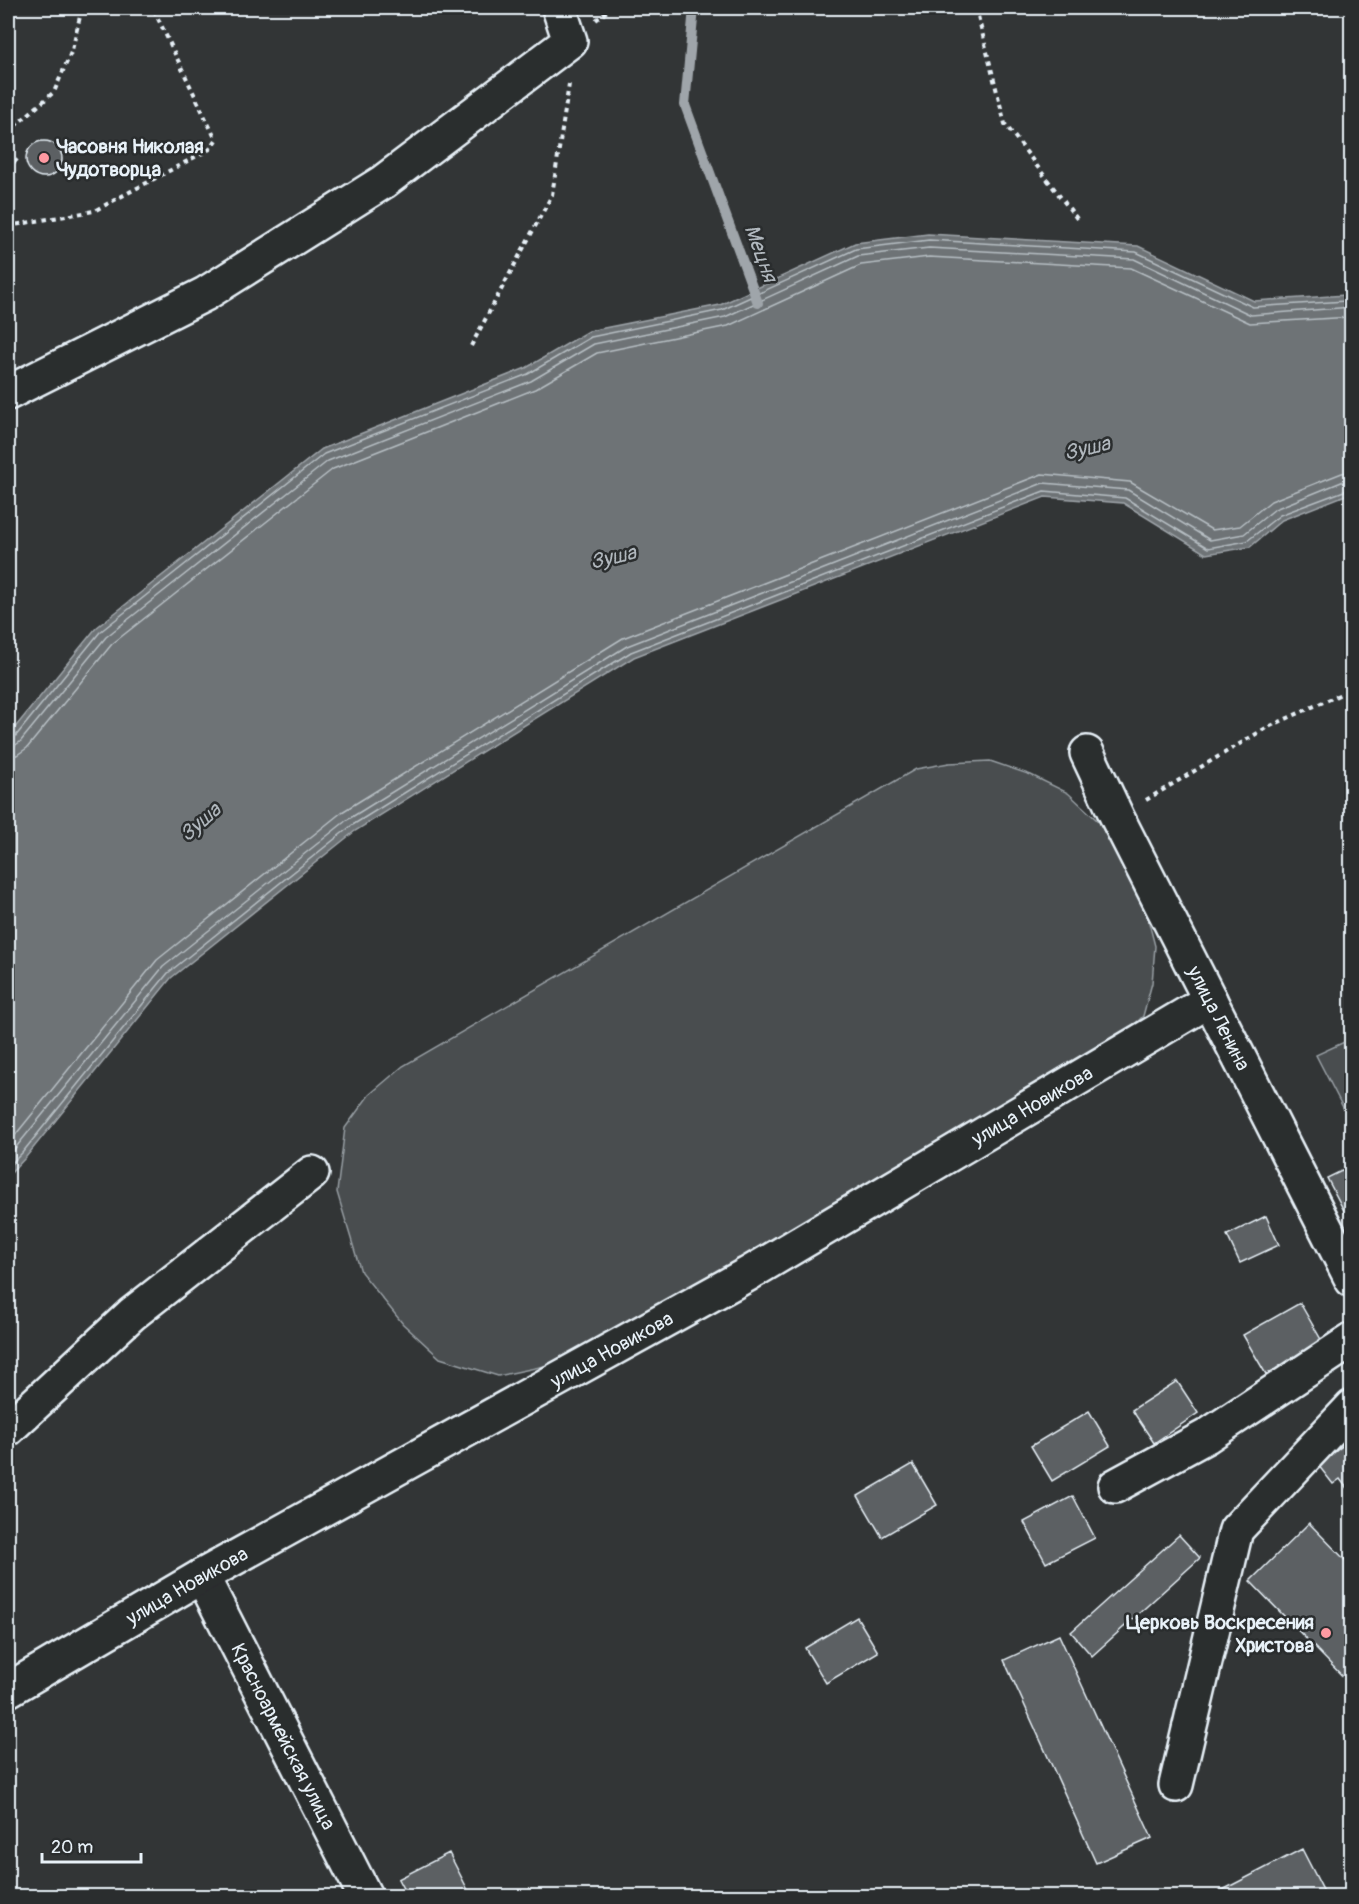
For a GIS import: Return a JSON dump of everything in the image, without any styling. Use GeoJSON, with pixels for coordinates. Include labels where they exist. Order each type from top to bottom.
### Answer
{"type":"FeatureCollection","features":[{"type":"Feature","properties":{"kind":"street"},"geometry":{"type":"LineString","coordinates":[[8,393],[214,288],[383,182],[570,41],[559,8]]}},
{"type":"Feature","properties":{"kind":"street","name":"улица Ленина"},"geometry":{"type":"LineString","coordinates":[[1087,753],[1117,817],[1352,1280]]}},
{"type":"Feature","properties":{"kind":"street","name":"улица Новикова"},"geometry":{"type":"LineString","coordinates":[[8,1690],[202,1576],[748,1274],[1210,1000]]}},
{"type":"Feature","properties":{"kind":"street"},"geometry":{"type":"LineString","coordinates":[[8,1429],[132,1314],[312,1173]]}},
{"type":"Feature","properties":{"kind":"street"},"geometry":{"type":"LineString","coordinates":[[1115,1486],[1207,1436],[1352,1340]]}},
{"type":"Feature","properties":{"kind":"street"},"geometry":{"type":"LineString","coordinates":[[1176,1785],[1236,1530],[1352,1407]]}},
{"type":"Feature","properties":{"kind":"street","name":"Красноармейская улица"},"geometry":{"type":"LineString","coordinates":[[202,1576],[365,1896]]}},
{"type":"Feature","properties":{"kind":"path"},"geometry":{"type":"LineString","coordinates":[[8,131],[54,92],[72,50],[82,8]]}},
{"type":"Feature","properties":{"kind":"path"},"geometry":{"type":"LineString","coordinates":[[8,226],[94,212],[210,149],[216,140],[153,8]]}},
{"type":"Feature","properties":{"kind":"path"},"geometry":{"type":"LineString","coordinates":[[976,8],[1005,124],[1077,220]]}},
{"type":"Feature","properties":{"kind":"path"},"geometry":{"type":"LineString","coordinates":[[471,346],[552,195],[569,92],[570,41]]}},
{"type":"Feature","properties":{"kind":"path"},"geometry":{"type":"LineString","coordinates":[[8,169],[19,157]]}},
{"type":"Feature","properties":{"kind":"path"},"geometry":{"type":"LineString","coordinates":[[1117,817],[1266,728],[1352,689]]}},
{"type":"Feature","properties":{"kind":"shaded area"},"geometry":{"type":"Polygon","coordinates":[[[990,761],[1031,775],[1068,793],[1099,822],[1146,911],[1155,946],[1152,983],[1143,1016],[1110,1050],[554,1364],[498,1376],[440,1358],[403,1324],[361,1272],[337,1192],[345,1128],[369,1095],[403,1066],[916,769],[949,763],[990,761]]]}},
{"type":"Feature","properties":{"kind":"shaded area"},"geometry":{"type":"Polygon","coordinates":[[[1351,1039],[1351,1123],[1316,1055],[1351,1039]]]}},
{"type":"Feature","properties":{"kind":"water","name":"Зуша"},"geometry":{"type":"Polygon","coordinates":[[[928,234],[1138,246],[1254,301],[1346,295],[1351,291],[1351,493],[1282,520],[1250,547],[1206,554],[1123,503],[1045,497],[634,657],[355,831],[171,978],[26,1157],[8,1176],[8,736],[96,628],[322,449],[526,368],[589,331],[720,305],[855,243],[928,234]]]}},
{"type":"Feature","properties":{"kind":"building","name":"Часовня Николая Чудотворца"},"geometry":{"type":"Polygon","coordinates":[[[44,141],[57,146],[62,159],[57,172],[44,177],[31,172],[26,159],[31,146],[44,141]]]}},
{"type":"Feature","properties":{"kind":"building"},"geometry":{"type":"Polygon","coordinates":[[[1352,1166],[1352,1226],[1327,1178],[1352,1166]]]}},
{"type":"Feature","properties":{"kind":"building"},"geometry":{"type":"Polygon","coordinates":[[[1266,1216],[1279,1245],[1240,1263],[1227,1235],[1266,1216]]]}},
{"type":"Feature","properties":{"kind":"building"},"geometry":{"type":"Polygon","coordinates":[[[1300,1303],[1323,1343],[1267,1376],[1243,1335],[1300,1303]]]}},
{"type":"Feature","properties":{"kind":"building"},"geometry":{"type":"Polygon","coordinates":[[[1177,1381],[1198,1413],[1154,1443],[1132,1410],[1177,1381]]]}},
{"type":"Feature","properties":{"kind":"building"},"geometry":{"type":"Polygon","coordinates":[[[1089,1411],[1110,1446],[1052,1481],[1031,1446],[1089,1411]]]}},
{"type":"Feature","properties":{"kind":"building"},"geometry":{"type":"Polygon","coordinates":[[[1349,1441],[1352,1444],[1352,1495],[1340,1479],[1333,1484],[1318,1465],[1349,1441]]]}},
{"type":"Feature","properties":{"kind":"building"},"geometry":{"type":"Polygon","coordinates":[[[913,1464],[937,1505],[882,1537],[858,1496],[913,1464]]]}},
{"type":"Feature","properties":{"kind":"building"},"geometry":{"type":"Polygon","coordinates":[[[1073,1496],[1095,1538],[1046,1563],[1024,1522],[1073,1496]]]}},
{"type":"Feature","properties":{"kind":"building","name":"Церковь Воскресения Христова"},"geometry":{"type":"Polygon","coordinates":[[[1309,1523],[1352,1567],[1352,1686],[1250,1581],[1309,1523]]]}},
{"type":"Feature","properties":{"kind":"building"},"geometry":{"type":"Polygon","coordinates":[[[1179,1535],[1200,1558],[1092,1656],[1071,1632],[1179,1535]]]}},
{"type":"Feature","properties":{"kind":"building"},"geometry":{"type":"Polygon","coordinates":[[[857,1617],[878,1652],[826,1683],[805,1648],[857,1617]]]}},
{"type":"Feature","properties":{"kind":"building"},"geometry":{"type":"Polygon","coordinates":[[[1059,1635],[1152,1838],[1096,1863],[1004,1660],[1059,1635]]]}},
{"type":"Feature","properties":{"kind":"building"},"geometry":{"type":"Polygon","coordinates":[[[1302,1849],[1324,1892],[1315,1896],[1211,1896],[1302,1849]]]}},
{"type":"Feature","properties":{"kind":"building"},"geometry":{"type":"Polygon","coordinates":[[[449,1853],[470,1894],[464,1896],[407,1896],[398,1879],[449,1853]]]}},
{"type":"Feature","properties":{"kind":"waterway","name":"Мецня"},"geometry":{"type":"LineString","coordinates":[[694,8],[685,105],[758,303]]}},
{"type":"Feature","properties":{"kind":"place","name":"Часовня Николая Чудотворца"},"geometry":{"type":"Point","coordinates":[44,158]}},
{"type":"Feature","properties":{"kind":"place","name":"Церковь Воскресения Христова"},"geometry":{"type":"Point","coordinates":[1326,1633]}}]}
